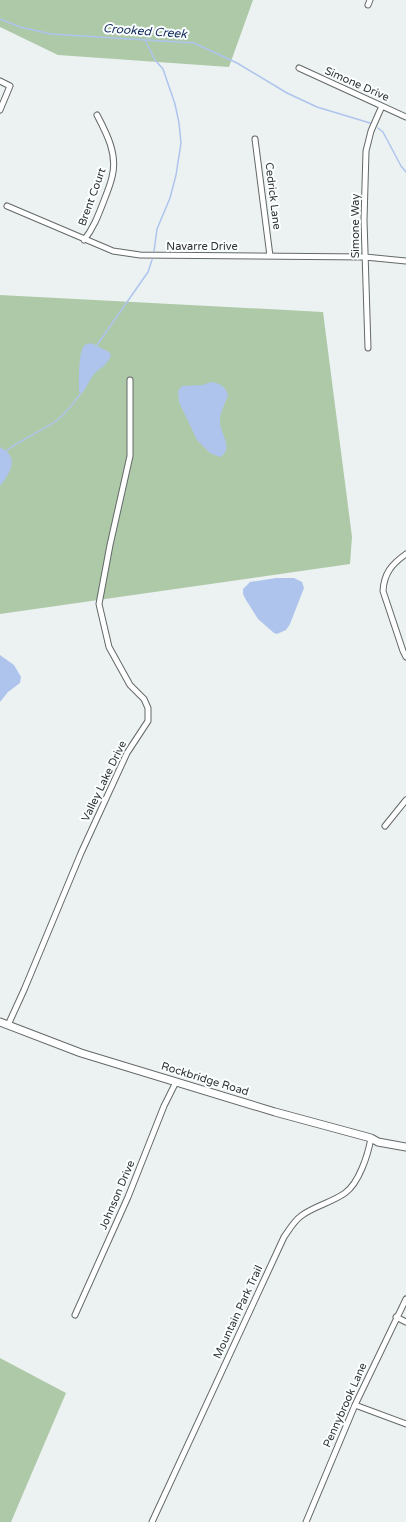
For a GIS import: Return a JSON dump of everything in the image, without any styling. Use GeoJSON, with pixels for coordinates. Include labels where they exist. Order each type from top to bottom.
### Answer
{"type":"FeatureCollection","features":[{"type":"Feature","properties":{"kind":"main road","name":"Rockbridge Road"},"geometry":{"type":"LineString","coordinates":[[0,1022],[81,1053],[317,1125],[371,1138],[378,1142],[406,1147]]}},
{"type":"Feature","properties":{"kind":"street","name":"Simone Drive"},"geometry":{"type":"LineString","coordinates":[[299,68],[406,117]]}},
{"type":"Feature","properties":{"kind":"street"},"geometry":{"type":"LineString","coordinates":[[0,81],[10,86],[0,110]]}},
{"type":"Feature","properties":{"kind":"street","name":"Simone Way"},"geometry":{"type":"LineString","coordinates":[[368,348],[364,220],[366,151],[371,131],[382,106]]}},
{"type":"Feature","properties":{"kind":"street","name":"Brent Court"},"geometry":{"type":"LineString","coordinates":[[84,240],[96,220],[112,177],[114,165],[108,136],[97,115]]}},
{"type":"Feature","properties":{"kind":"street","name":"Cedrick Lane"},"geometry":{"type":"LineString","coordinates":[[255,139],[270,256]]}},
{"type":"Feature","properties":{"kind":"street","name":"Navarre Drive"},"geometry":{"type":"LineString","coordinates":[[7,206],[84,240],[113,251],[140,255],[366,257],[406,261]]}},
{"type":"Feature","properties":{"kind":"street","name":"Valley Lake Drive"},"geometry":{"type":"LineString","coordinates":[[8,1026],[84,846],[127,753],[148,721],[148,708],[144,699],[130,685],[109,647],[99,604],[110,545],[130,456],[130,380]]}},
{"type":"Feature","properties":{"kind":"street"},"geometry":{"type":"LineString","coordinates":[[406,554],[391,567],[384,582],[383,591],[406,657]]}},
{"type":"Feature","properties":{"kind":"street"},"geometry":{"type":"LineString","coordinates":[[385,826],[406,800]]}},
{"type":"Feature","properties":{"kind":"street","name":"Johnson Drive"},"geometry":{"type":"LineString","coordinates":[[76,1315],[129,1196],[164,1106],[176,1082]]}},
{"type":"Feature","properties":{"kind":"street","name":"Mountain Park Trail"},"geometry":{"type":"LineString","coordinates":[[152,1522],[284,1237],[300,1217],[350,1188],[358,1175],[369,1150],[371,1138]]}},
{"type":"Feature","properties":{"kind":"street","name":"Pennybrook Lane"},"geometry":{"type":"LineString","coordinates":[[306,1522],[355,1405],[396,1317],[406,1299]]}},
{"type":"Feature","properties":{"kind":"street"},"geometry":{"type":"LineString","coordinates":[[396,1317],[406,1322]]}},
{"type":"Feature","properties":{"kind":"street"},"geometry":{"type":"LineString","coordinates":[[355,1405],[406,1424]]}},
{"type":"Feature","properties":{"kind":"green space"},"geometry":{"type":"Polygon","coordinates":[[[0,0],[253,0],[229,67],[58,55],[0,27],[0,0]]]}},
{"type":"Feature","properties":{"kind":"green space"},"geometry":{"type":"Polygon","coordinates":[[[0,295],[323,312],[352,537],[350,564],[0,614],[0,295]]]}},
{"type":"Feature","properties":{"kind":"green space"},"geometry":{"type":"Polygon","coordinates":[[[0,1358],[66,1393],[11,1522],[0,1522],[0,1358]]]}},
{"type":"Feature","properties":{"kind":"water"},"geometry":{"type":"Polygon","coordinates":[[[91,343],[109,352],[111,355],[107,363],[92,377],[82,393],[79,392],[79,367],[81,353],[85,345],[91,343]]]}},
{"type":"Feature","properties":{"kind":"water"},"geometry":{"type":"Polygon","coordinates":[[[211,382],[222,386],[228,395],[220,420],[226,441],[226,450],[220,457],[210,453],[197,440],[179,402],[178,391],[182,386],[203,385],[211,382]]]}},
{"type":"Feature","properties":{"kind":"water"},"geometry":{"type":"Polygon","coordinates":[[[0,447],[7,452],[12,461],[10,470],[0,486],[0,447]]]}},
{"type":"Feature","properties":{"kind":"water"},"geometry":{"type":"Polygon","coordinates":[[[276,578],[294,578],[302,582],[304,588],[290,624],[286,630],[277,634],[258,619],[243,594],[243,589],[250,582],[276,578]]]}},
{"type":"Feature","properties":{"kind":"water"},"geometry":{"type":"Polygon","coordinates":[[[0,655],[14,665],[21,677],[20,683],[8,692],[0,702],[0,655]]]}},
{"type":"Feature","properties":{"kind":"waterway","name":"Crooked Creek"},"geometry":{"type":"LineString","coordinates":[[0,19],[20,27],[51,34],[194,43],[237,63],[287,93],[317,107],[370,123]]}},
{"type":"Feature","properties":{"kind":"waterway"},"geometry":{"type":"LineString","coordinates":[[145,40],[155,60],[163,69],[175,104],[181,143],[176,175],[170,198],[157,229],[154,251]]}},
{"type":"Feature","properties":{"kind":"waterway","name":"Crooked Creek"},"geometry":{"type":"LineString","coordinates":[[378,128],[383,132],[401,166],[406,172]]}},
{"type":"Feature","properties":{"kind":"waterway"},"geometry":{"type":"LineString","coordinates":[[97,345],[148,272],[152,260]]}},
{"type":"Feature","properties":{"kind":"waterway"},"geometry":{"type":"LineString","coordinates":[[6,451],[60,418],[81,393]]}}]}
